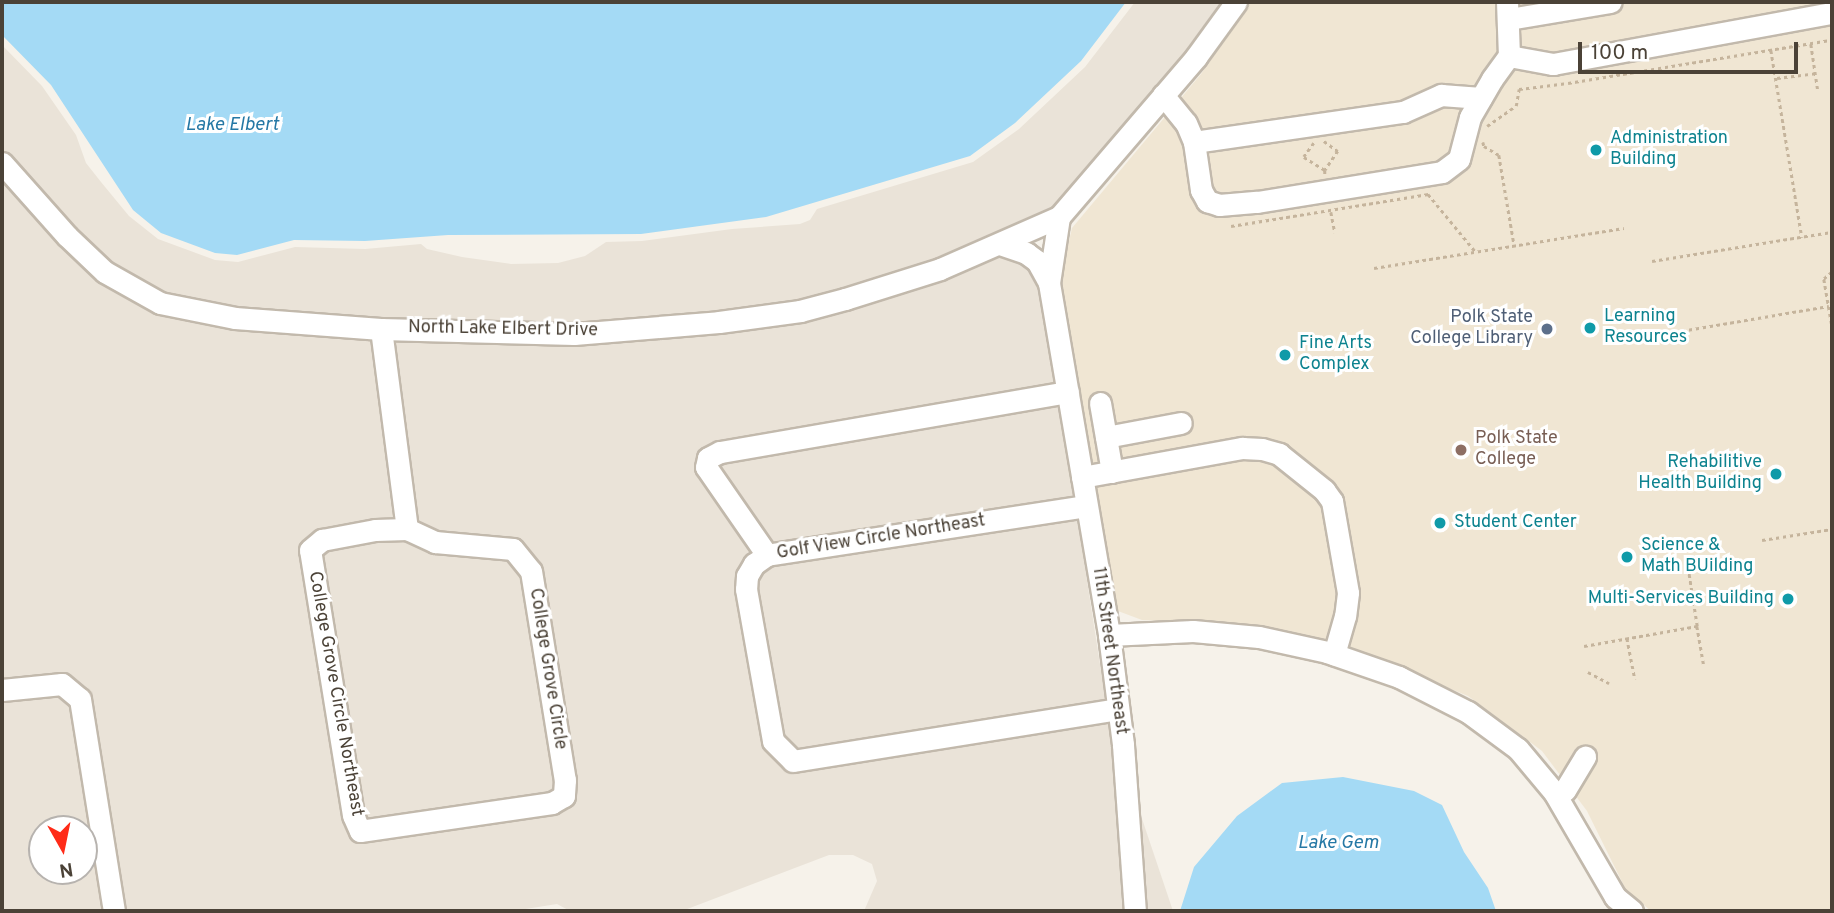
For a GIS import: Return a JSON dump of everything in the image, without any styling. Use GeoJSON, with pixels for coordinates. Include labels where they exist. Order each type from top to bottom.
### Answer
{"type":"FeatureCollection","features":[{"type":"Feature","properties":{"kind":"street"},"geometry":{"type":"LineString","coordinates":[[1059,218],[1163,95],[1236,2]]}},
{"type":"Feature","properties":{"kind":"street"},"geometry":{"type":"LineString","coordinates":[[1163,95],[1186,123],[1194,142],[1200,190],[1207,201],[1219,205],[1257,202],[1443,172],[1459,159],[1471,117],[1509,56],[1508,10],[1611,2]]}},
{"type":"Feature","properties":{"kind":"street"},"geometry":{"type":"LineString","coordinates":[[1509,56],[1553,64],[1566,73],[1832,13]]}},
{"type":"Feature","properties":{"kind":"street"},"geometry":{"type":"LineString","coordinates":[[1194,142],[1404,112],[1441,94],[1481,98]]}},
{"type":"Feature","properties":{"kind":"street","name":"North Lake Elbert Drive"},"geometry":{"type":"LineString","coordinates":[[2,163],[66,236],[105,272],[160,303],[235,318],[381,329],[575,334],[719,322],[800,311],[965,259],[1059,218]]}},
{"type":"Feature","properties":{"kind":"street","name":"11th Street Northeast"},"geometry":{"type":"LineString","coordinates":[[1059,218],[1049,283],[1109,635],[1124,746],[1135,911]]}},
{"type":"Feature","properties":{"kind":"street"},"geometry":{"type":"LineString","coordinates":[[1000,244],[1026,253],[1037,261],[1049,283]]}},
{"type":"Feature","properties":{"kind":"street"},"geometry":{"type":"LineString","coordinates":[[381,329],[407,529]]}},
{"type":"Feature","properties":{"kind":"street"},"geometry":{"type":"LineString","coordinates":[[767,555],[706,467],[708,458],[720,452],[1068,392]]}},
{"type":"Feature","properties":{"kind":"street"},"geometry":{"type":"LineString","coordinates":[[1100,403],[1112,472]]}},
{"type":"Feature","properties":{"kind":"street"},"geometry":{"type":"LineString","coordinates":[[1106,437],[1181,423]]}},
{"type":"Feature","properties":{"kind":"street"},"geometry":{"type":"LineString","coordinates":[[1082,477],[1242,448],[1262,449],[1279,454],[1324,490],[1332,501],[1348,593],[1345,616],[1334,654]]}},
{"type":"Feature","properties":{"kind":"street","name":"Golf View Circle Northeast"},"geometry":{"type":"LineString","coordinates":[[1086,506],[767,555],[754,564],[747,576],[746,589],[773,741],[793,761],[1118,709]]}},
{"type":"Feature","properties":{"kind":"street","name":"College Grove Circle"},"geometry":{"type":"LineString","coordinates":[[407,529],[435,542],[513,550],[531,572],[565,780],[564,796],[552,803],[501,810]]}},
{"type":"Feature","properties":{"kind":"street","name":"College Grove Circle Northeast"},"geometry":{"type":"LineString","coordinates":[[407,529],[375,530],[322,540],[310,550],[353,815],[360,831],[501,810]]}},
{"type":"Feature","properties":{"kind":"street"},"geometry":{"type":"LineString","coordinates":[[1109,635],[1193,631],[1259,637],[1334,654],[1399,677],[1468,712],[1518,749],[1556,795],[1615,897],[1632,911]]}},
{"type":"Feature","properties":{"kind":"street"},"geometry":{"type":"LineString","coordinates":[[2,690],[62,684],[80,699],[114,911]]}},
{"type":"Feature","properties":{"kind":"street"},"geometry":{"type":"LineString","coordinates":[[1556,795],[1564,790],[1585,758]]}},
{"type":"Feature","properties":{"kind":"path"},"geometry":{"type":"LineString","coordinates":[[1484,131],[1496,118],[1516,106],[1519,89],[1566,73],[1771,50],[1832,40]]}},
{"type":"Feature","properties":{"kind":"path"},"geometry":{"type":"LineString","coordinates":[[1811,44],[1818,91]]}},
{"type":"Feature","properties":{"kind":"path"},"geometry":{"type":"LineString","coordinates":[[1771,50],[1802,237]]}},
{"type":"Feature","properties":{"kind":"path"},"geometry":{"type":"LineString","coordinates":[[1776,78],[1815,73]]}},
{"type":"Feature","properties":{"kind":"path"},"geometry":{"type":"LineString","coordinates":[[1482,138],[1484,146],[1499,155],[1514,244]]}},
{"type":"Feature","properties":{"kind":"path"},"geometry":{"type":"LineString","coordinates":[[1231,226],[1428,194],[1475,251]]}},
{"type":"Feature","properties":{"kind":"path"},"geometry":{"type":"LineString","coordinates":[[1374,268],[1624,228]]}},
{"type":"Feature","properties":{"kind":"path"},"geometry":{"type":"LineString","coordinates":[[1652,261],[1832,232]]}},
{"type":"Feature","properties":{"kind":"path"},"geometry":{"type":"LineString","coordinates":[[1832,272],[1824,279],[1832,326]]}},
{"type":"Feature","properties":{"kind":"path"},"geometry":{"type":"LineString","coordinates":[[1675,332],[1829,306]]}},
{"type":"Feature","properties":{"kind":"path"},"geometry":{"type":"LineString","coordinates":[[1762,540],[1832,529]]}},
{"type":"Feature","properties":{"kind":"path"},"geometry":{"type":"LineString","coordinates":[[1687,562],[1704,666]]}},
{"type":"Feature","properties":{"kind":"path"},"geometry":{"type":"LineString","coordinates":[[1584,646],[1697,626]]}},
{"type":"Feature","properties":{"kind":"path"},"geometry":{"type":"LineString","coordinates":[[1627,638],[1635,678]]}},
{"type":"Feature","properties":{"kind":"path"},"geometry":{"type":"LineString","coordinates":[[1588,672],[1609,683]]}},
{"type":"Feature","properties":{"kind":"shaded area"},"geometry":{"type":"Polygon","coordinates":[[[1135,2],[1226,2],[1190,51],[1053,211],[937,261],[798,303],[574,326],[387,320],[236,310],[162,294],[109,265],[71,230],[2,151],[2,45],[42,86],[76,135],[86,163],[101,182],[129,216],[158,239],[215,260],[238,262],[295,247],[365,249],[421,244],[427,249],[462,257],[511,264],[558,263],[585,256],[606,242],[642,241],[732,229],[800,224],[810,220],[817,209],[973,162],[1019,129],[1085,67],[1135,2]]]}},
{"type":"Feature","properties":{"kind":"shaded area","name":"Polk State College"},"geometry":{"type":"Polygon","coordinates":[[[1250,2],[1832,2],[1832,911],[1651,911],[1626,890],[1587,811],[1542,751],[1468,696],[1357,651],[1261,626],[1142,620],[1118,611],[1062,290],[1064,263],[1072,228],[1201,74],[1250,2]]]}},
{"type":"Feature","properties":{"kind":"shaded area"},"geometry":{"type":"Polygon","coordinates":[[[2,175],[152,307],[374,337],[398,521],[317,533],[353,835],[568,804],[537,567],[414,524],[389,337],[720,330],[1000,253],[1023,260],[1031,267],[1041,285],[1057,386],[704,450],[756,553],[750,556],[775,757],[1109,719],[1115,739],[1127,911],[864,911],[877,881],[872,864],[853,855],[829,855],[682,911],[570,911],[557,904],[513,911],[122,911],[87,697],[2,682],[2,175]]]}},
{"type":"Feature","properties":{"kind":"shaded area"},"geometry":{"type":"Polygon","coordinates":[[[1060,403],[1074,499],[770,546],[714,464],[723,460],[1060,403]]]}},
{"type":"Feature","properties":{"kind":"shaded area"},"geometry":{"type":"Polygon","coordinates":[[[1077,516],[1106,703],[794,752],[780,738],[754,589],[759,570],[770,563],[1077,516]]]}},
{"type":"Feature","properties":{"kind":"shaded area"},"geometry":{"type":"Polygon","coordinates":[[[376,538],[400,538],[510,558],[524,575],[557,791],[550,795],[365,822],[319,554],[325,548],[376,538]]]}},
{"type":"Feature","properties":{"kind":"shaded area"},"geometry":{"type":"Polygon","coordinates":[[[60,693],[73,703],[91,815],[28,815],[28,885],[98,885],[98,856],[107,911],[2,911],[2,699],[60,693]]]}},
{"type":"Feature","properties":{"kind":"shaded area"},"geometry":{"type":"Polygon","coordinates":[[[1135,798],[1173,911],[1142,911],[1135,798]]]}},
{"type":"Feature","properties":{"kind":"water","name":"Lake Elbert"},"geometry":{"type":"Polygon","coordinates":[[[2,2],[1126,2],[1081,61],[1015,123],[970,156],[766,217],[641,234],[448,235],[365,241],[294,240],[237,255],[215,253],[161,233],[133,210],[51,85],[2,35],[2,2]]]}},
{"type":"Feature","properties":{"kind":"water","name":"Lake Gem"},"geometry":{"type":"Polygon","coordinates":[[[1343,777],[1414,791],[1442,805],[1464,852],[1488,888],[1496,911],[1180,911],[1194,867],[1237,816],[1282,783],[1343,777]]]}},
{"type":"Feature","properties":{"kind":"place","name":"Administration Building"},"geometry":{"type":"Point","coordinates":[1596,150]}},
{"type":"Feature","properties":{"kind":"place","name":"Learning Resources"},"geometry":{"type":"Point","coordinates":[1590,328]}},
{"type":"Feature","properties":{"kind":"place","name":"Polk State College Library"},"geometry":{"type":"Point","coordinates":[1547,329]}},
{"type":"Feature","properties":{"kind":"place","name":"Fine Arts Complex"},"geometry":{"type":"Point","coordinates":[1285,355]}},
{"type":"Feature","properties":{"kind":"place","name":"Polk State College"},"geometry":{"type":"Point","coordinates":[1461,450]}},
{"type":"Feature","properties":{"kind":"place","name":"Rehabilitive Health Building"},"geometry":{"type":"Point","coordinates":[1776,474]}},
{"type":"Feature","properties":{"kind":"place","name":"Student Center"},"geometry":{"type":"Point","coordinates":[1440,523]}},
{"type":"Feature","properties":{"kind":"place","name":"Science & Math BUilding"},"geometry":{"type":"Point","coordinates":[1627,557]}},
{"type":"Feature","properties":{"kind":"place","name":"Multi-Services Building"},"geometry":{"type":"Point","coordinates":[1788,599]}}]}
